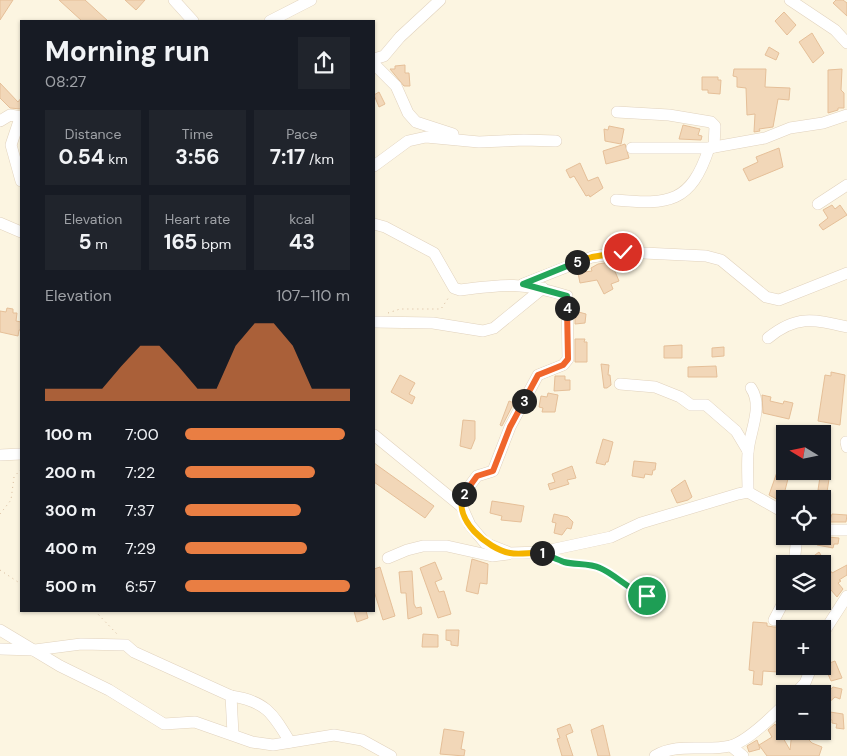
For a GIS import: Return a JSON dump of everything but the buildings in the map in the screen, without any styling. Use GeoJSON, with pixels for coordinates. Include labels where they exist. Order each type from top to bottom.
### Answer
{"type":"FeatureCollection","features":[{"type":"Feature","properties":{"kind":"street"},"geometry":{"type":"LineString","coordinates":[[174,0],[192,20]]}},
{"type":"Feature","properties":{"kind":"street"},"geometry":{"type":"LineString","coordinates":[[272,20],[311,0]]}},
{"type":"Feature","properties":{"kind":"street"},"geometry":{"type":"LineString","coordinates":[[375,58],[384,56],[400,37],[440,0]]}},
{"type":"Feature","properties":{"kind":"street"},"geometry":{"type":"LineString","coordinates":[[797,2],[835,30],[847,43]]}},
{"type":"Feature","properties":{"kind":"street"},"geometry":{"type":"LineString","coordinates":[[375,65],[396,86],[408,113],[416,122],[479,142]]}},
{"type":"Feature","properties":{"kind":"street"},"geometry":{"type":"LineString","coordinates":[[616,200],[650,203],[669,201],[682,192],[701,172],[711,147],[715,126],[711,122],[669,115],[617,112]]}},
{"type":"Feature","properties":{"kind":"street"},"geometry":{"type":"LineString","coordinates":[[0,121],[10,115],[19,119],[11,145],[20,177]]}},
{"type":"Feature","properties":{"kind":"street"},"geometry":{"type":"LineString","coordinates":[[632,148],[711,147],[765,138],[790,128],[823,123],[847,115]]}},
{"type":"Feature","properties":{"kind":"street"},"geometry":{"type":"LineString","coordinates":[[375,165],[408,141],[426,136],[479,142],[524,140],[556,142]]}},
{"type":"Feature","properties":{"kind":"street"},"geometry":{"type":"LineString","coordinates":[[818,204],[847,185]]}},
{"type":"Feature","properties":{"kind":"street"},"geometry":{"type":"LineString","coordinates":[[0,222],[20,232]]}},
{"type":"Feature","properties":{"kind":"street"},"geometry":{"type":"LineString","coordinates":[[375,224],[385,227],[434,253],[454,288],[460,290],[523,284],[592,257],[623,252],[706,256],[721,260],[766,297],[779,300],[847,273]]}},
{"type":"Feature","properties":{"kind":"street"},"geometry":{"type":"LineString","coordinates":[[462,507],[465,492],[477,476],[493,471],[510,427],[538,375],[563,365],[568,359],[567,296],[523,284]]}},
{"type":"Feature","properties":{"kind":"street"},"geometry":{"type":"LineString","coordinates":[[376,321],[433,323],[483,331],[494,328],[543,288]]}},
{"type":"Feature","properties":{"kind":"street"},"geometry":{"type":"LineString","coordinates":[[768,338],[792,322],[805,320],[816,320],[847,327]]}},
{"type":"Feature","properties":{"kind":"street"},"geometry":{"type":"LineString","coordinates":[[620,384],[656,387],[680,397],[691,405],[706,405],[736,431],[748,451]]}},
{"type":"Feature","properties":{"kind":"street"},"geometry":{"type":"LineString","coordinates":[[748,492],[748,451],[756,408],[756,395],[751,388]]}},
{"type":"Feature","properties":{"kind":"street"},"geometry":{"type":"LineString","coordinates":[[375,436],[462,507],[477,536],[485,543],[510,553]]}},
{"type":"Feature","properties":{"kind":"street"},"geometry":{"type":"LineString","coordinates":[[0,455],[20,454]]}},
{"type":"Feature","properties":{"kind":"street"},"geometry":{"type":"LineString","coordinates":[[388,558],[407,550],[424,546],[447,546],[492,556],[510,553],[541,552],[610,537],[641,523],[748,492],[776,508]]}},
{"type":"Feature","properties":{"kind":"street"},"geometry":{"type":"LineString","coordinates":[[831,530],[847,530]]}},
{"type":"Feature","properties":{"kind":"street"},"geometry":{"type":"LineString","coordinates":[[831,623],[843,608],[847,596]]}},
{"type":"Feature","properties":{"kind":"street"},"geometry":{"type":"LineString","coordinates":[[774,620],[779,610]]}},
{"type":"Feature","properties":{"kind":"street"},"geometry":{"type":"LineString","coordinates":[[0,630],[60,666],[108,690],[164,724],[195,722],[264,744],[290,742],[334,734],[362,740],[391,756]]}},
{"type":"Feature","properties":{"kind":"street"},"geometry":{"type":"LineString","coordinates":[[0,649],[34,650],[81,644],[126,644],[134,652],[232,696],[249,698],[270,711],[290,742]]}},
{"type":"Feature","properties":{"kind":"street"},"geometry":{"type":"LineString","coordinates":[[232,696],[233,734]]}},
{"type":"Feature","properties":{"kind":"street"},"geometry":{"type":"LineString","coordinates":[[655,756],[666,749],[731,746],[752,733],[776,712]]}},
{"type":"Feature","properties":{"kind":"street"},"geometry":{"type":"LineString","coordinates":[[731,746],[743,756]]}},
{"type":"Feature","properties":{"kind":"path"},"geometry":{"type":"LineString","coordinates":[[376,321],[391,311],[441,309],[454,288]]}},
{"type":"Feature","properties":{"kind":"path"},"geometry":{"type":"LineString","coordinates":[[0,514],[11,500],[14,477],[20,470]]}},
{"type":"Feature","properties":{"kind":"path"},"geometry":{"type":"LineString","coordinates":[[557,559],[600,568],[617,580],[625,582],[638,594],[647,596]]}},
{"type":"Feature","properties":{"kind":"path"},"geometry":{"type":"LineString","coordinates":[[0,570],[20,583]]}},
{"type":"Feature","properties":{"kind":"path"},"geometry":{"type":"LineString","coordinates":[[95,612],[126,644]]}},
{"type":"Feature","properties":{"kind":"route"},"geometry":{"type":"LineString","coordinates":[[623,252],[584,259],[523,284],[567,296],[568,359],[563,365],[538,375],[510,427],[493,471],[489,474],[477,476],[462,498],[462,507],[477,536],[485,543],[510,553],[541,552],[564,562],[600,568],[617,580],[625,582],[638,594],[647,596]]}}]}
